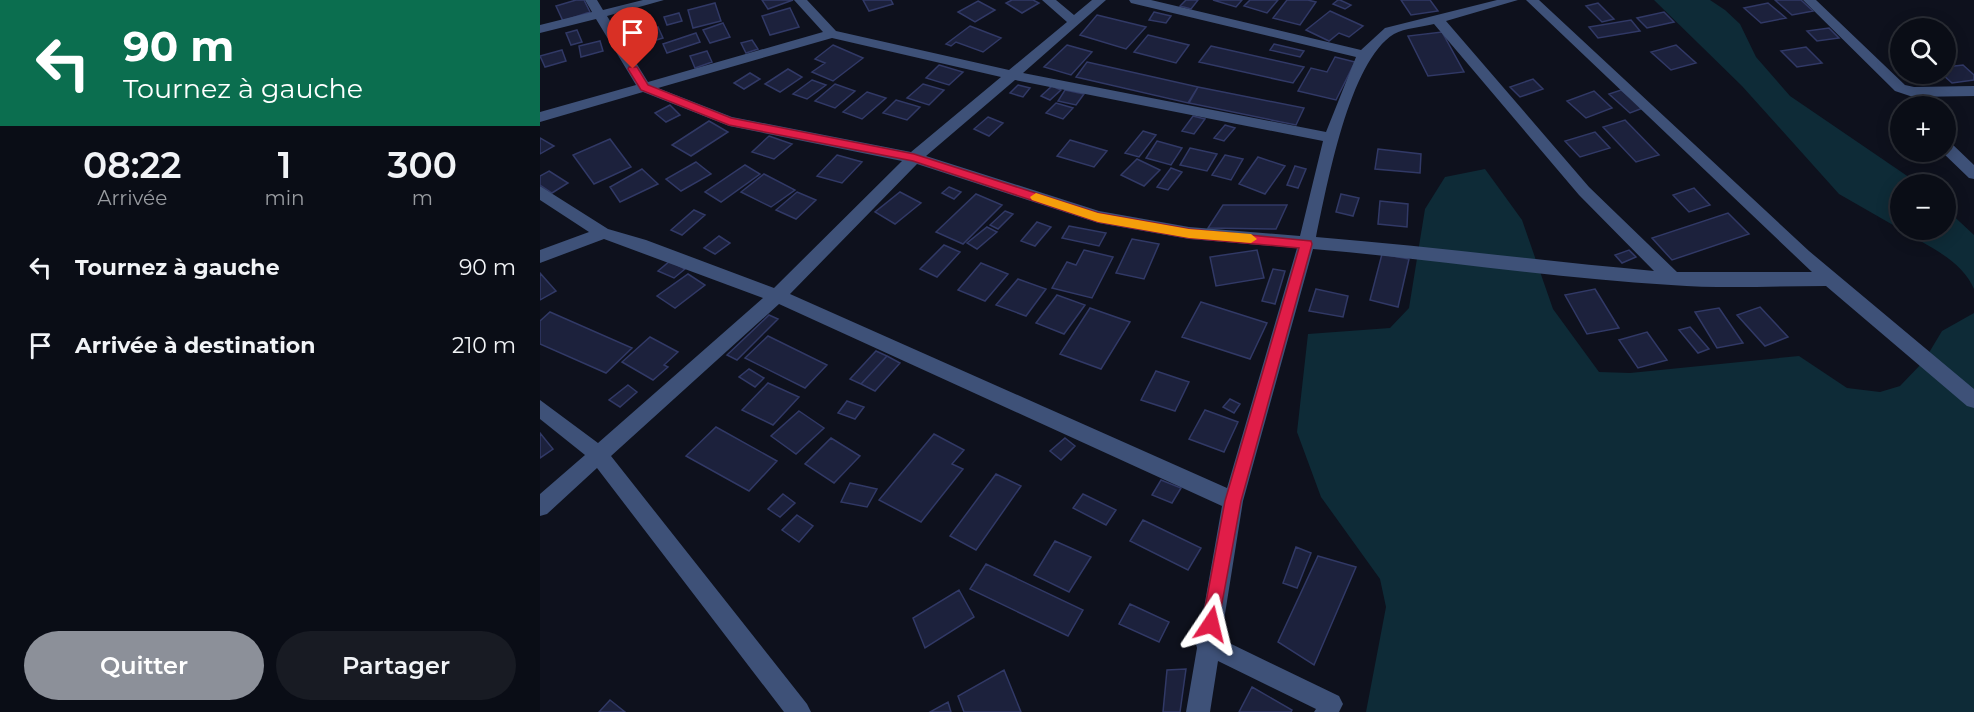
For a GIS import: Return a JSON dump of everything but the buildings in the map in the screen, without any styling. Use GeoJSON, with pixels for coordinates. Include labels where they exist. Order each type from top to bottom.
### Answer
{"type":"FeatureCollection","features":[{"type":"Feature","properties":{"kind":"street"},"geometry":{"type":"LineString","coordinates":[[591,0],[645,88],[729,121],[914,158],[1098,217],[1189,233],[1416,251],[1539,267],[1673,279],[1831,279]]}},
{"type":"Feature","properties":{"kind":"street"},"geometry":{"type":"LineString","coordinates":[[540,29],[658,0]]}},
{"type":"Feature","properties":{"kind":"street"},"geometry":{"type":"LineString","coordinates":[[800,0],[832,34]]}},
{"type":"Feature","properties":{"kind":"street"},"geometry":{"type":"LineString","coordinates":[[1048,0],[1075,22]]}},
{"type":"Feature","properties":{"kind":"street"},"geometry":{"type":"LineString","coordinates":[[540,507],[777,296],[914,158],[1100,0]]}},
{"type":"Feature","properties":{"kind":"street"},"geometry":{"type":"LineString","coordinates":[[1135,0],[1364,55]]}},
{"type":"Feature","properties":{"kind":"street"},"geometry":{"type":"LineString","coordinates":[[1198,712],[1207,644],[1233,501],[1306,244],[1330,138],[1364,55],[1390,31],[1512,0]]}},
{"type":"Feature","properties":{"kind":"street"},"geometry":{"type":"LineString","coordinates":[[1532,0],[1831,279],[1924,361],[1974,400]]}},
{"type":"Feature","properties":{"kind":"street"},"geometry":{"type":"LineString","coordinates":[[1809,0],[1900,88],[1905,96]]}},
{"type":"Feature","properties":{"kind":"street"},"geometry":{"type":"LineString","coordinates":[[1438,20],[1584,191],[1673,279]]}},
{"type":"Feature","properties":{"kind":"street"},"geometry":{"type":"LineString","coordinates":[[540,117],[832,34],[1012,75],[1330,138]]}},
{"type":"Feature","properties":{"kind":"street"},"geometry":{"type":"LineString","coordinates":[[1900,88],[1913,92],[1974,91]]}},
{"type":"Feature","properties":{"kind":"street"},"geometry":{"type":"LineString","coordinates":[[1956,157],[1974,174]]}},
{"type":"Feature","properties":{"kind":"street"},"geometry":{"type":"LineString","coordinates":[[540,192],[603,233],[640,244],[777,296],[1233,501]]}},
{"type":"Feature","properties":{"kind":"street"},"geometry":{"type":"LineString","coordinates":[[540,257],[603,233]]}},
{"type":"Feature","properties":{"kind":"street"},"geometry":{"type":"LineString","coordinates":[[540,408],[598,454],[799,712]]}},
{"type":"Feature","properties":{"kind":"street"},"geometry":{"type":"LineString","coordinates":[[1207,644],[1331,704],[1326,712]]}},
{"type":"Feature","properties":{"kind":"water"},"geometry":{"type":"Polygon","coordinates":[[[1654,0],[1710,0],[1725,10],[1740,24],[1756,57],[1790,96],[1904,174],[1890,174],[1890,223],[1839,194],[1742,86],[1654,0]]]}},
{"type":"Feature","properties":{"kind":"water"},"geometry":{"type":"Polygon","coordinates":[[[1485,169],[1522,220],[1553,309],[1599,372],[1630,373],[1799,356],[1847,388],[1880,392],[1900,386],[1924,361],[1942,331],[1974,313],[1974,712],[1366,712],[1386,607],[1380,579],[1321,497],[1297,432],[1308,334],[1390,328],[1409,308],[1425,209],[1445,177],[1485,169]]]}},
{"type":"Feature","properties":{"kind":"water"},"geometry":{"type":"Polygon","coordinates":[[[1956,218],[1974,235],[1974,289],[1961,270],[1918,240],[1956,240],[1956,218]]]}},
{"type":"Feature","properties":{"kind":"slow traffic"},"geometry":{"type":"LineString","coordinates":[[1036,197],[1098,217],[1189,233],[1251,239]]}},
{"type":"Feature","properties":{"kind":"route"},"geometry":{"type":"LineString","coordinates":[[633,69],[645,88],[729,121],[914,158],[1098,217],[1189,233],[1306,244],[1233,501],[1211,624]]}}]}
